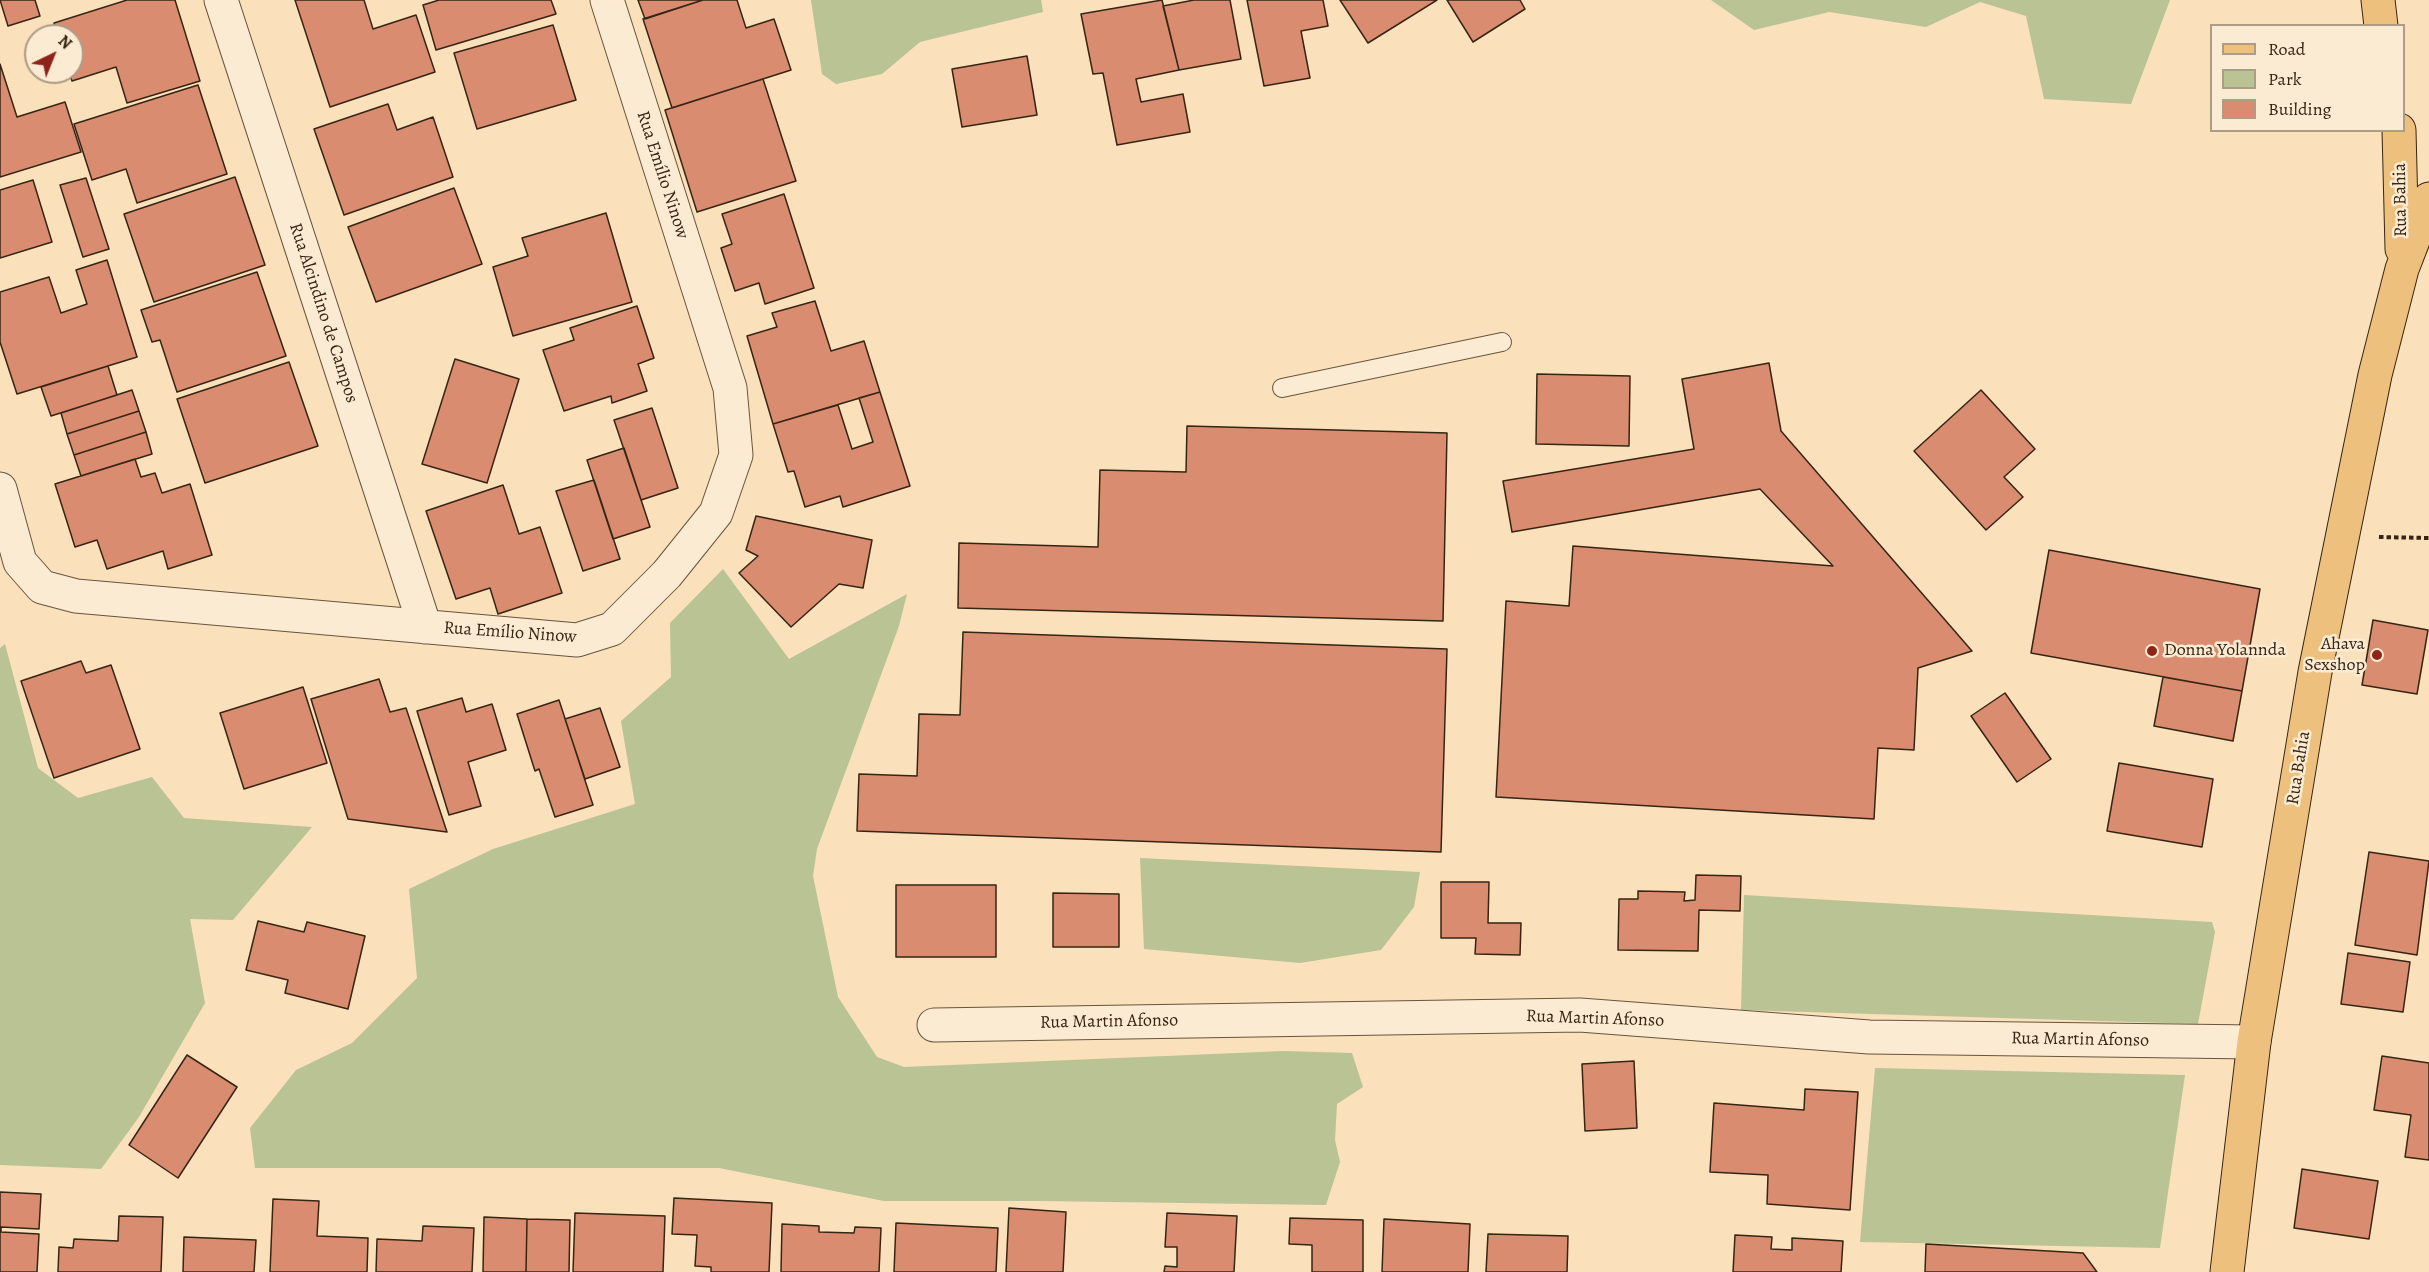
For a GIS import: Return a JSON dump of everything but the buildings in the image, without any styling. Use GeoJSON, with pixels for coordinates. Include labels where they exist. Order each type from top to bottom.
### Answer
{"type":"FeatureCollection","features":[{"type":"Feature","properties":{"kind":"main road"},"geometry":{"type":"LineString","coordinates":[[2378,0],[2381,24]]}},
{"type":"Feature","properties":{"kind":"main road","name":"Rua Bahia"},"geometry":{"type":"LineString","coordinates":[[2399,132],[2403,199],[2402,269]]}},
{"type":"Feature","properties":{"kind":"main road","name":"Rua Bahia"},"geometry":{"type":"LineString","coordinates":[[2227,1272],[2254,1042],[2315,672],[2375,375],[2402,269],[2429,199]]}},
{"type":"Feature","properties":{"kind":"street","name":"Rua Alcindino de Campos"},"geometry":{"type":"LineString","coordinates":[[221,0],[425,627]]}},
{"type":"Feature","properties":{"kind":"street","name":"Rua Emílio Ninow"},"geometry":{"type":"LineString","coordinates":[[0,489],[20,562],[42,587],[76,596],[577,640],[612,629],[667,574],[716,513],[736,455],[730,387],[607,0]]}},
{"type":"Feature","properties":{"kind":"street","name":"Rua Martin Afonso"},"geometry":{"type":"LineString","coordinates":[[934,1025],[1580,1015],[1869,1036],[2254,1042]]}},
{"type":"Feature","properties":{"kind":"lane"},"geometry":{"type":"LineString","coordinates":[[1282,388],[1502,342]]}},
{"type":"Feature","properties":{"kind":"path"},"geometry":{"type":"LineString","coordinates":[[2341,536],[2429,538]]}},
{"type":"Feature","properties":{"kind":"green space"},"geometry":{"type":"Polygon","coordinates":[[[811,0],[1041,0],[1043,12],[920,42],[882,74],[836,84],[822,74],[811,0]]]}},
{"type":"Feature","properties":{"kind":"green space"},"geometry":{"type":"Polygon","coordinates":[[[1711,0],[2170,0],[2131,104],[2044,99],[2026,16],[1980,2],[1926,27],[1829,12],[1754,30],[1711,0]]]}},
{"type":"Feature","properties":{"kind":"green space"},"geometry":{"type":"Polygon","coordinates":[[[723,569],[789,659],[907,594],[899,626],[817,849],[813,876],[838,997],[877,1057],[904,1067],[1284,1051],[1352,1053],[1363,1087],[1337,1104],[1335,1140],[1340,1162],[1326,1205],[884,1201],[719,1168],[255,1168],[250,1128],[296,1070],[352,1043],[417,978],[409,889],[493,849],[635,804],[621,721],[671,677],[670,623],[723,569]]]}},
{"type":"Feature","properties":{"kind":"green space"},"geometry":{"type":"Polygon","coordinates":[[[5,644],[38,768],[78,798],[152,777],[184,818],[312,827],[233,920],[190,919],[205,1003],[139,1117],[101,1169],[0,1165],[0,648],[5,644]]]}},
{"type":"Feature","properties":{"kind":"green space"},"geometry":{"type":"Polygon","coordinates":[[[1140,858],[1420,872],[1414,907],[1381,950],[1300,963],[1144,949],[1140,858]]]}},
{"type":"Feature","properties":{"kind":"green space"},"geometry":{"type":"Polygon","coordinates":[[[1744,895],[2212,922],[2215,932],[2198,1024],[1741,1010],[1744,895]]]}},
{"type":"Feature","properties":{"kind":"green space"},"geometry":{"type":"Polygon","coordinates":[[[1875,1068],[2185,1075],[2160,1248],[1860,1242],[1875,1068]]]}},
{"type":"Feature","properties":{"kind":"place","name":"Donna Yolannda"},"geometry":{"type":"Point","coordinates":[2152,651]}},
{"type":"Feature","properties":{"kind":"place","name":"Ahava Sexshop"},"geometry":{"type":"Point","coordinates":[2377,655]}}]}
